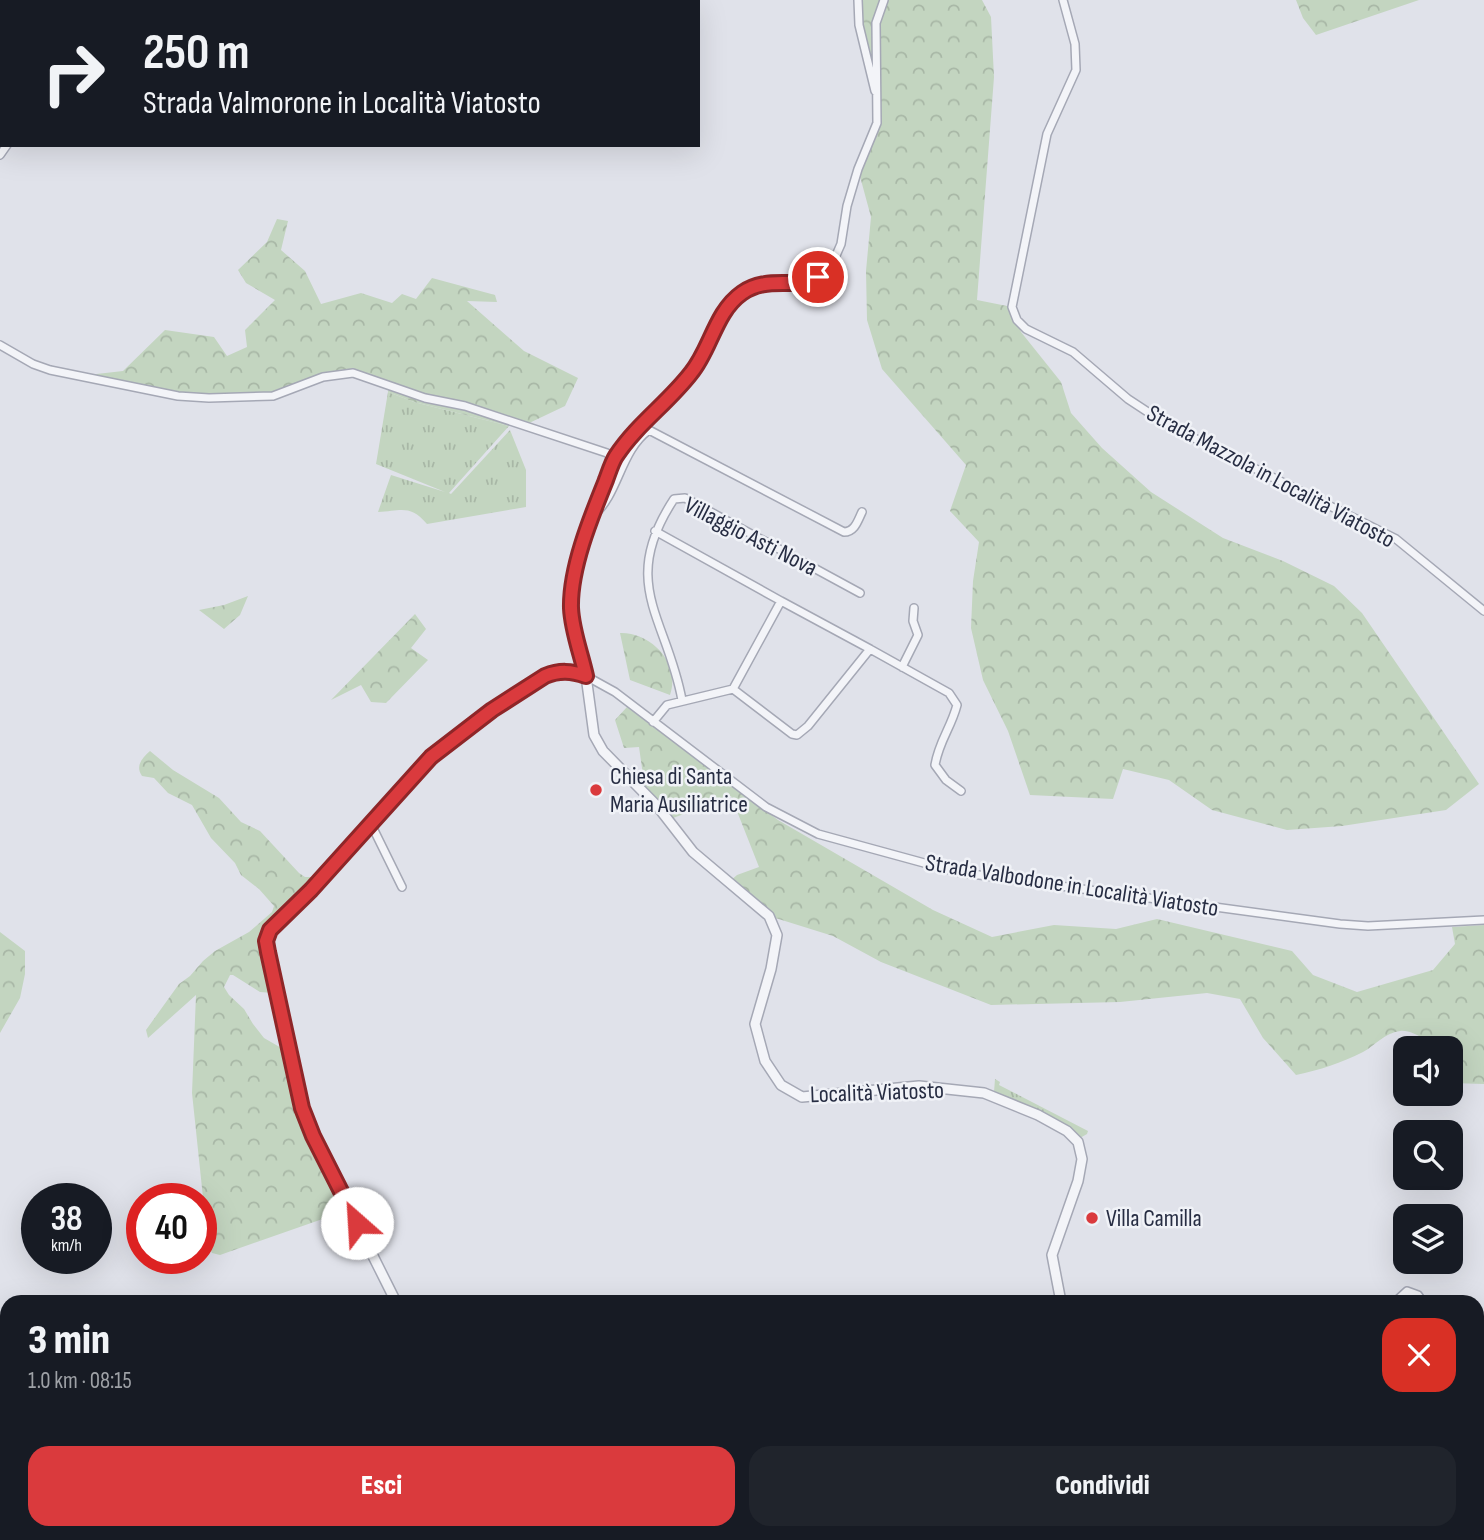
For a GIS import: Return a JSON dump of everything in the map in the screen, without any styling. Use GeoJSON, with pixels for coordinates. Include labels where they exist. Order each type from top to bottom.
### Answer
{"type":"FeatureCollection","features":[{"type":"Feature","properties":{"kind":"street"},"geometry":{"type":"LineString","coordinates":[[858,0],[859,25],[875,91]]}},
{"type":"Feature","properties":{"kind":"street"},"geometry":{"type":"LineString","coordinates":[[586,676],[573,625],[572,595],[593,516],[614,458],[635,431],[692,372],[717,324],[737,297],[764,283],[795,284],[811,280],[829,266],[841,244],[847,206],[858,169],[877,123],[876,23],[884,0]]}},
{"type":"Feature","properties":{"kind":"street","name":"Strada Mazzola in Località Viatosto"},"geometry":{"type":"LineString","coordinates":[[1063,0],[1074,44],[1076,70],[1047,134],[1012,307],[1017,320],[1027,329],[1073,352],[1128,400],[1166,424],[1396,539],[1484,611]]}},
{"type":"Feature","properties":{"kind":"street"},"geometry":{"type":"LineString","coordinates":[[0,345],[33,364],[50,370],[178,396],[273,396],[323,377],[353,373],[425,398],[465,406],[607,453],[611,456],[612,465]]}},
{"type":"Feature","properties":{"kind":"street"},"geometry":{"type":"LineString","coordinates":[[593,516],[605,503],[631,452],[649,430],[844,532],[854,528],[862,512]]}},
{"type":"Feature","properties":{"kind":"street","name":"Villaggio Asti Nova"},"geometry":{"type":"LineString","coordinates":[[682,700],[677,670],[653,614],[648,582],[649,558],[655,531],[674,499],[685,498],[860,593]]}},
{"type":"Feature","properties":{"kind":"street","name":"Villaggio Asti Nova"},"geometry":{"type":"LineString","coordinates":[[655,531],[949,693],[957,705],[953,720],[938,746],[935,765],[946,780],[961,791]]}},
{"type":"Feature","properties":{"kind":"street","name":"Villaggio Asti Nova"},"geometry":{"type":"LineString","coordinates":[[733,689],[781,601]]}},
{"type":"Feature","properties":{"kind":"street"},"geometry":{"type":"LineString","coordinates":[[902,667],[918,635],[913,621],[914,608]]}},
{"type":"Feature","properties":{"kind":"street"},"geometry":{"type":"LineString","coordinates":[[653,722],[667,705],[733,689],[792,734],[797,735],[808,726],[870,649]]}},
{"type":"Feature","properties":{"kind":"street"},"geometry":{"type":"LineString","coordinates":[[392,1295],[313,1136],[302,1108],[266,941],[267,935],[431,757],[454,737],[545,676],[558,671],[573,671],[586,676]]}},
{"type":"Feature","properties":{"kind":"street","name":"Strada Valbodone in Località Viatosto"},"geometry":{"type":"LineString","coordinates":[[586,676],[615,692],[739,788],[798,826],[852,844],[957,872],[1354,926],[1484,920]]}},
{"type":"Feature","properties":{"kind":"street","name":"Località Viatosto"},"geometry":{"type":"LineString","coordinates":[[586,676],[594,734],[603,751],[658,807],[693,852],[769,916],[777,935],[771,969],[755,1024],[765,1062],[781,1085],[802,1097],[919,1086],[984,1093],[1038,1115],[1067,1131],[1078,1142],[1082,1159],[1079,1181],[1052,1255],[1060,1295]]}},
{"type":"Feature","properties":{"kind":"street"},"geometry":{"type":"LineString","coordinates":[[371,824],[402,887]]}},
{"type":"Feature","properties":{"kind":"street"},"geometry":{"type":"LineString","coordinates":[[1402,1295],[1406,1291],[1418,1295]]}},
{"type":"Feature","properties":{"kind":"green space"},"geometry":{"type":"Polygon","coordinates":[[[858,0],[982,0],[991,17],[994,77],[977,300],[1012,307],[1021,332],[1061,382],[1071,413],[1102,448],[1151,492],[1223,538],[1283,561],[1334,586],[1362,613],[1479,784],[1446,810],[1342,826],[1287,830],[1212,810],[1169,780],[1123,769],[1113,799],[1030,795],[1008,731],[983,680],[971,628],[973,581],[979,542],[950,511],[966,465],[882,369],[867,320],[866,271],[871,217],[858,169],[877,123],[876,101],[858,0]]]}},
{"type":"Feature","properties":{"kind":"green space"},"geometry":{"type":"Polygon","coordinates":[[[1296,0],[1419,0],[1316,35],[1303,18],[1296,0]]]}},
{"type":"Feature","properties":{"kind":"green space"},"geometry":{"type":"Polygon","coordinates":[[[277,219],[288,221],[281,250],[305,271],[321,304],[361,293],[392,303],[402,294],[416,299],[432,278],[495,295],[497,302],[467,301],[524,351],[578,378],[565,406],[525,425],[509,426],[414,402],[388,392],[389,387],[343,372],[288,392],[209,398],[79,376],[123,371],[165,330],[214,337],[227,356],[247,347],[245,330],[275,300],[246,283],[238,270],[267,242],[277,219]]]}},
{"type":"Feature","properties":{"kind":"green space"},"geometry":{"type":"Polygon","coordinates":[[[388,392],[414,402],[509,426],[449,493],[451,494],[510,430],[526,470],[526,507],[427,524],[410,511],[378,512],[391,475],[445,492],[376,464],[388,392]]]}},
{"type":"Feature","properties":{"kind":"green space"},"geometry":{"type":"Polygon","coordinates":[[[248,596],[240,615],[224,629],[199,610],[224,605],[248,596]]]}},
{"type":"Feature","properties":{"kind":"green space"},"geometry":{"type":"Polygon","coordinates":[[[415,614],[426,629],[411,648],[428,660],[386,703],[371,702],[361,685],[331,700],[415,614]]]}},
{"type":"Feature","properties":{"kind":"green space"},"geometry":{"type":"Polygon","coordinates":[[[620,633],[642,638],[661,652],[671,672],[670,695],[630,680],[620,633]]]}},
{"type":"Feature","properties":{"kind":"green space"},"geometry":{"type":"Polygon","coordinates":[[[627,707],[778,820],[933,910],[992,937],[1054,925],[1116,929],[1157,919],[1292,951],[1313,975],[1357,992],[1433,970],[1455,944],[1452,927],[1484,925],[1484,1084],[1463,1083],[1463,1036],[1418,1036],[1400,1031],[1389,1034],[1363,1052],[1338,1063],[1296,1075],[1263,1038],[1240,999],[1207,993],[1120,1002],[991,1005],[881,962],[833,936],[769,916],[729,882],[737,875],[759,867],[731,796],[668,820],[629,776],[643,775],[639,747],[624,748],[615,720],[627,707]]]}},
{"type":"Feature","properties":{"kind":"green space"},"geometry":{"type":"Polygon","coordinates":[[[150,751],[173,770],[219,798],[241,822],[260,831],[299,873],[305,877],[317,877],[311,890],[270,930],[260,950],[273,993],[260,992],[233,975],[230,975],[224,987],[244,1009],[264,1038],[290,1053],[302,1108],[347,1203],[334,1215],[220,1255],[217,1254],[217,1183],[201,1183],[192,1093],[196,995],[148,1038],[146,1030],[179,984],[215,951],[249,932],[272,912],[274,906],[259,889],[241,875],[235,863],[211,838],[192,805],[168,793],[154,778],[142,776],[139,766],[150,751]]]}},
{"type":"Feature","properties":{"kind":"green space"},"geometry":{"type":"Polygon","coordinates":[[[0,932],[25,951],[25,974],[20,998],[0,1033],[0,932]]]}},
{"type":"Feature","properties":{"kind":"green space"},"geometry":{"type":"Polygon","coordinates":[[[995,1079],[1000,1082],[999,1085],[1088,1131],[1087,1134],[1080,1138],[1051,1116],[994,1092],[995,1079]]]}},
{"type":"Feature","properties":{"kind":"place","name":"Chiesa di Santa Maria Ausiliatrice"},"geometry":{"type":"Point","coordinates":[596,790]}},
{"type":"Feature","properties":{"kind":"place","name":"Villa Camilla"},"geometry":{"type":"Point","coordinates":[1092,1218]}},
{"type":"Feature","properties":{"kind":"route"},"geometry":{"type":"LineString","coordinates":[[357,1223],[313,1136],[302,1108],[268,952],[267,935],[431,757],[454,737],[545,676],[558,671],[573,671],[586,676],[573,625],[572,595],[584,542],[614,458],[650,414],[692,372],[717,324],[737,297],[764,283],[795,284],[818,277]]}}]}
